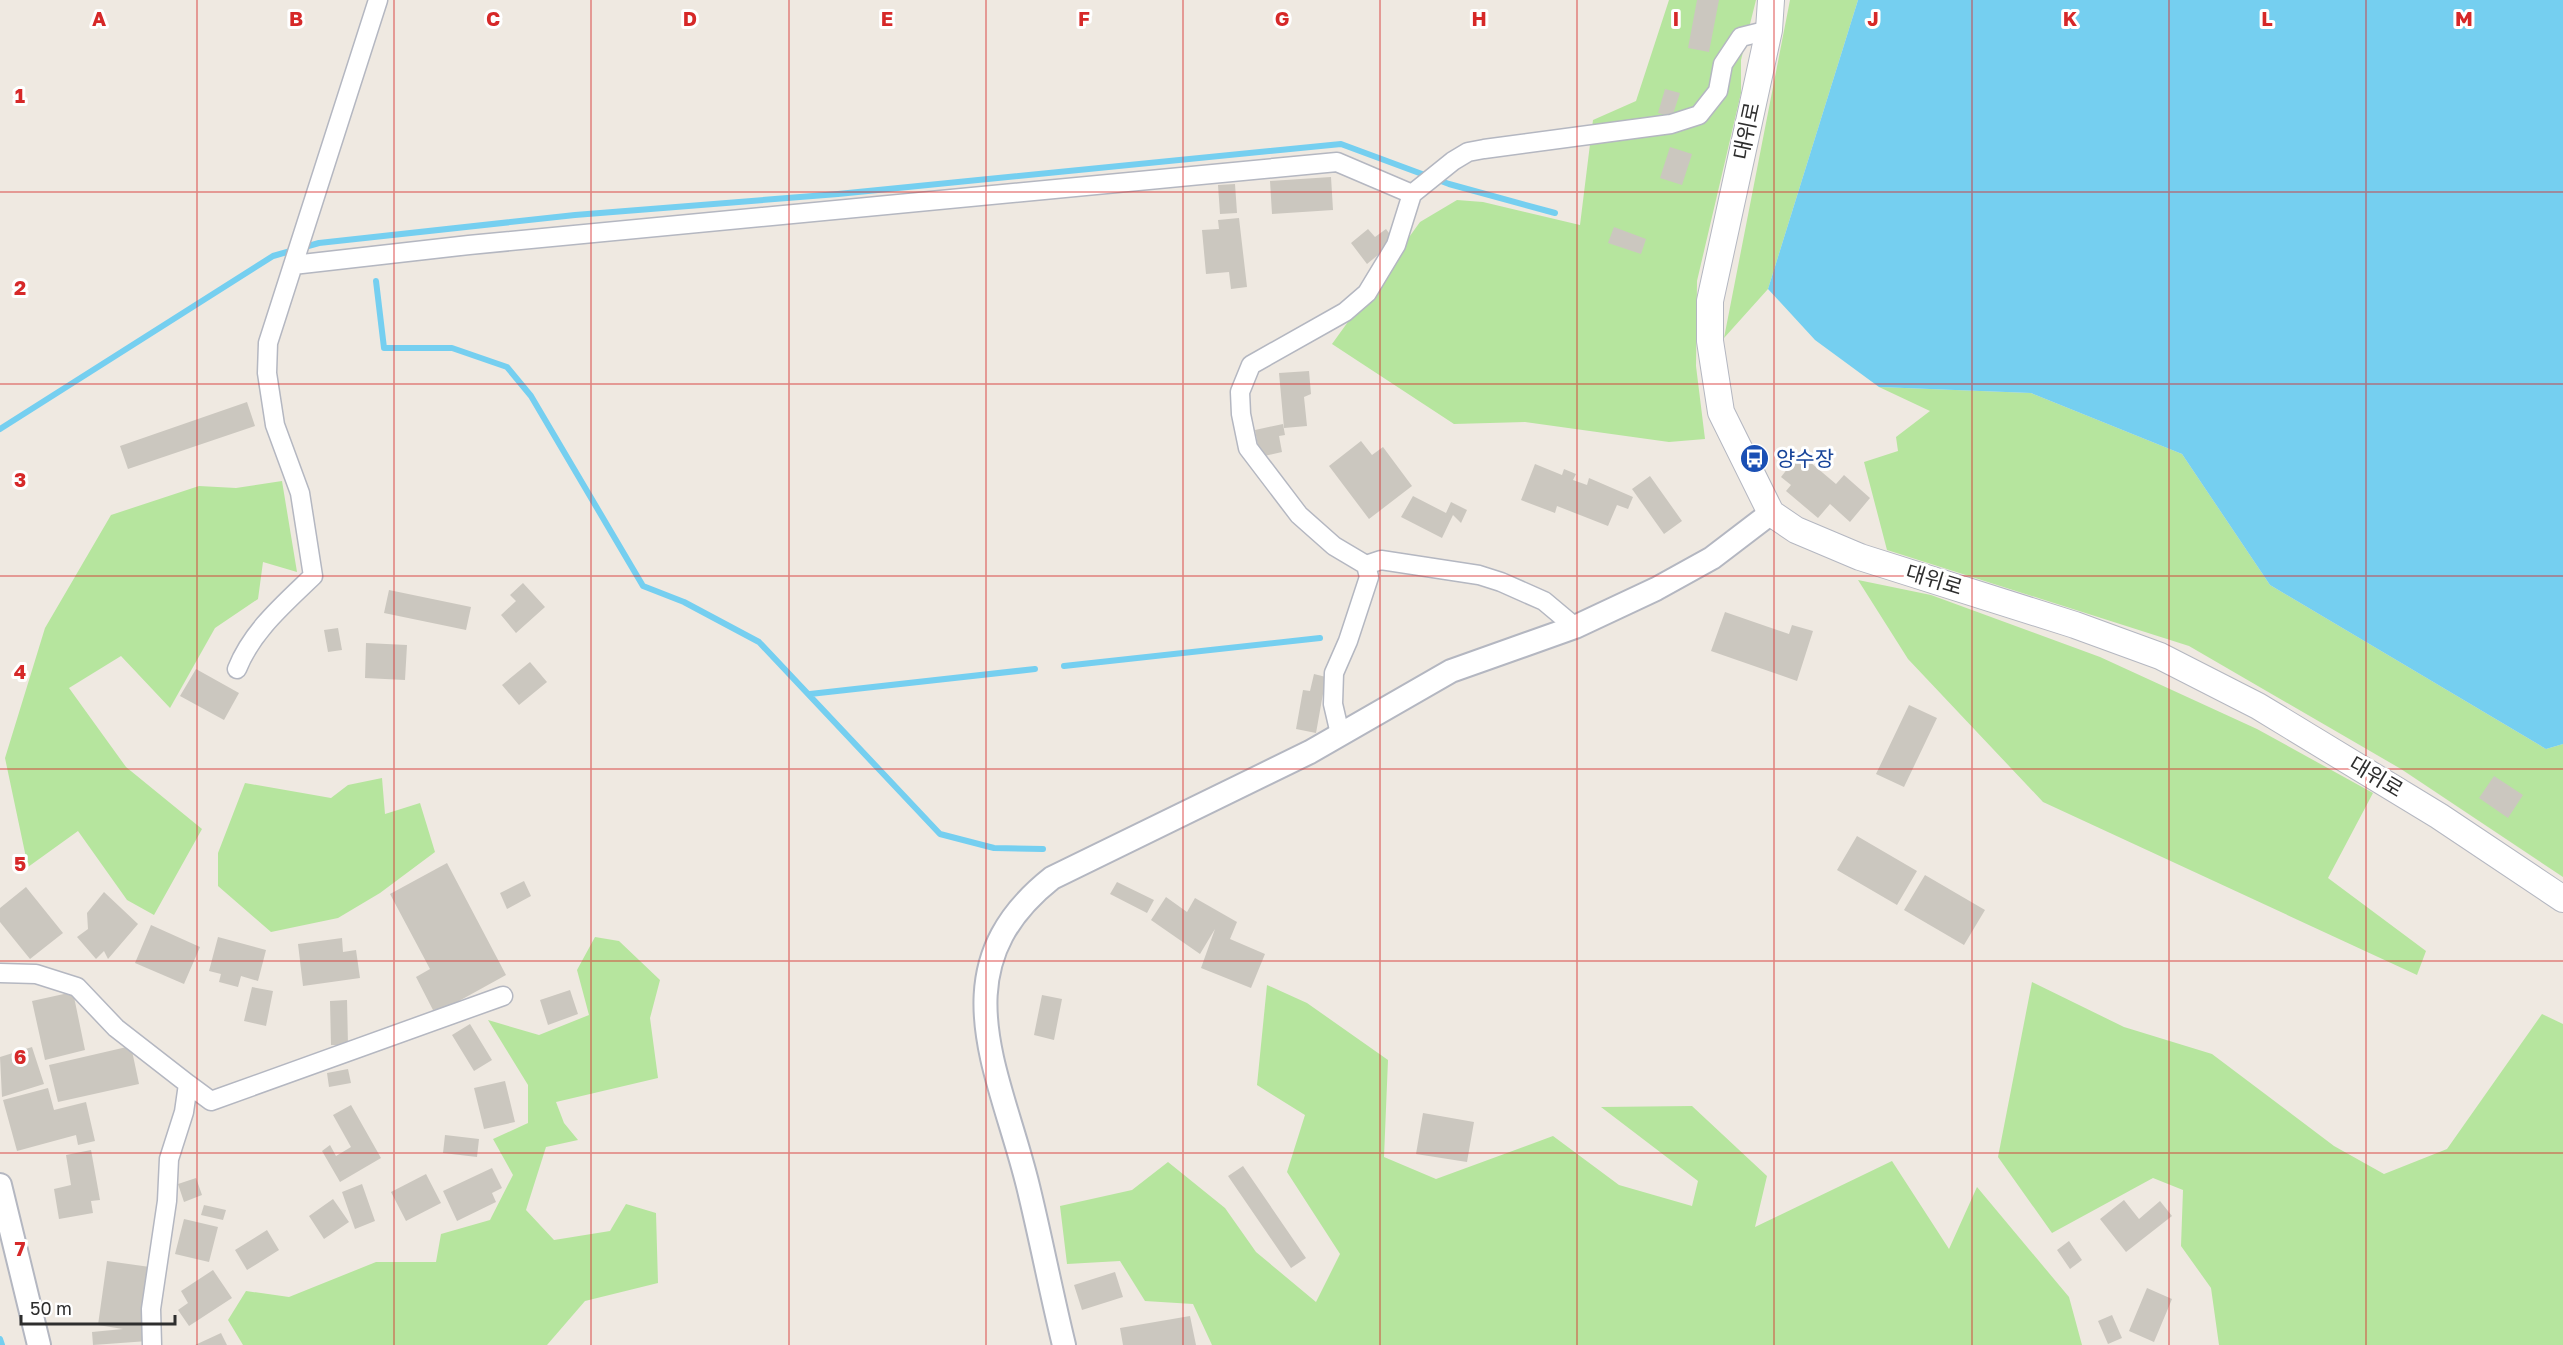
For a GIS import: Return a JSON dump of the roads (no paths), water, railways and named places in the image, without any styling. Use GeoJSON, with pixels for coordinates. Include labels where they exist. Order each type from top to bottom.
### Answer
{"type":"FeatureCollection","features":[{"type":"Feature","properties":{"kind":"main road","name":"대위로"},"geometry":{"type":"LineString","coordinates":[[1772,0],[1769,30],[1710,301],[1710,341],[1721,412],[1771,513],[1796,530],[1860,557],[2075,625],[2160,656],[2258,706],[2439,816],[2563,899]]}},
{"type":"Feature","properties":{"kind":"street"},"geometry":{"type":"LineString","coordinates":[[237,669],[245,649],[276,611],[313,576],[300,493],[275,425],[267,373],[267,343],[378,0]]}},
{"type":"Feature","properties":{"kind":"street"},"geometry":{"type":"LineString","coordinates":[[1340,734],[1333,704],[1334,673],[1348,641],[1369,577],[1366,565],[1335,546],[1299,515],[1248,448],[1241,414],[1240,392],[1251,365],[1345,312],[1367,293],[1396,245],[1412,194],[1468,152],[1671,124],[1699,115],[1718,91],[1723,64],[1741,37],[1769,30]]}},
{"type":"Feature","properties":{"kind":"street"},"geometry":{"type":"LineString","coordinates":[[296,254],[469,245],[1337,162],[1412,194]]}},
{"type":"Feature","properties":{"kind":"street"},"geometry":{"type":"LineString","coordinates":[[1064,1345],[1028,1185],[987,1044],[985,981],[1007,923],[1028,898],[1052,878],[1310,752],[1451,671],[1575,627],[1656,589],[1712,558],[1771,513]]}},
{"type":"Feature","properties":{"kind":"street"},"geometry":{"type":"LineString","coordinates":[[1366,565],[1381,560],[1479,575],[1544,601],[1575,627]]}},
{"type":"Feature","properties":{"kind":"street"},"geometry":{"type":"LineString","coordinates":[[0,973],[36,974],[77,987],[116,1028],[211,1101],[503,996]]}},
{"type":"Feature","properties":{"kind":"street"},"geometry":{"type":"LineString","coordinates":[[152,1345],[151,1309],[167,1201],[169,1159],[184,1112],[188,1083]]}},
{"type":"Feature","properties":{"kind":"street"},"geometry":{"type":"LineString","coordinates":[[0,1185],[39,1345]]}},
{"type":"Feature","properties":{"kind":"water"},"geometry":{"type":"Polygon","coordinates":[[[1858,0],[2563,0],[2563,744],[2546,749],[2270,585],[2182,454],[2031,393],[1879,387],[1815,340],[1768,289],[1858,0]]]}},
{"type":"Feature","properties":{"kind":"waterway"},"geometry":{"type":"LineString","coordinates":[[0,429],[273,256],[319,243],[575,215],[838,194],[1341,144],[1449,184],[1555,213]]}},
{"type":"Feature","properties":{"kind":"waterway"},"geometry":{"type":"LineString","coordinates":[[376,281],[384,348],[452,348],[507,367],[531,396],[643,586],[684,602],[759,642],[940,834],[994,848],[1043,849]]}},
{"type":"Feature","properties":{"kind":"waterway"},"geometry":{"type":"LineString","coordinates":[[1064,666],[1320,638]]}},
{"type":"Feature","properties":{"kind":"waterway"},"geometry":{"type":"LineString","coordinates":[[810,694],[1035,669]]}},
{"type":"Feature","properties":{"kind":"waterway"},"geometry":{"type":"LineString","coordinates":[[0,1339],[2,1345]]}},
{"type":"Feature","properties":{"kind":"place","name":"양수장"},"geometry":{"type":"Point","coordinates":[1755,459]}}]}
